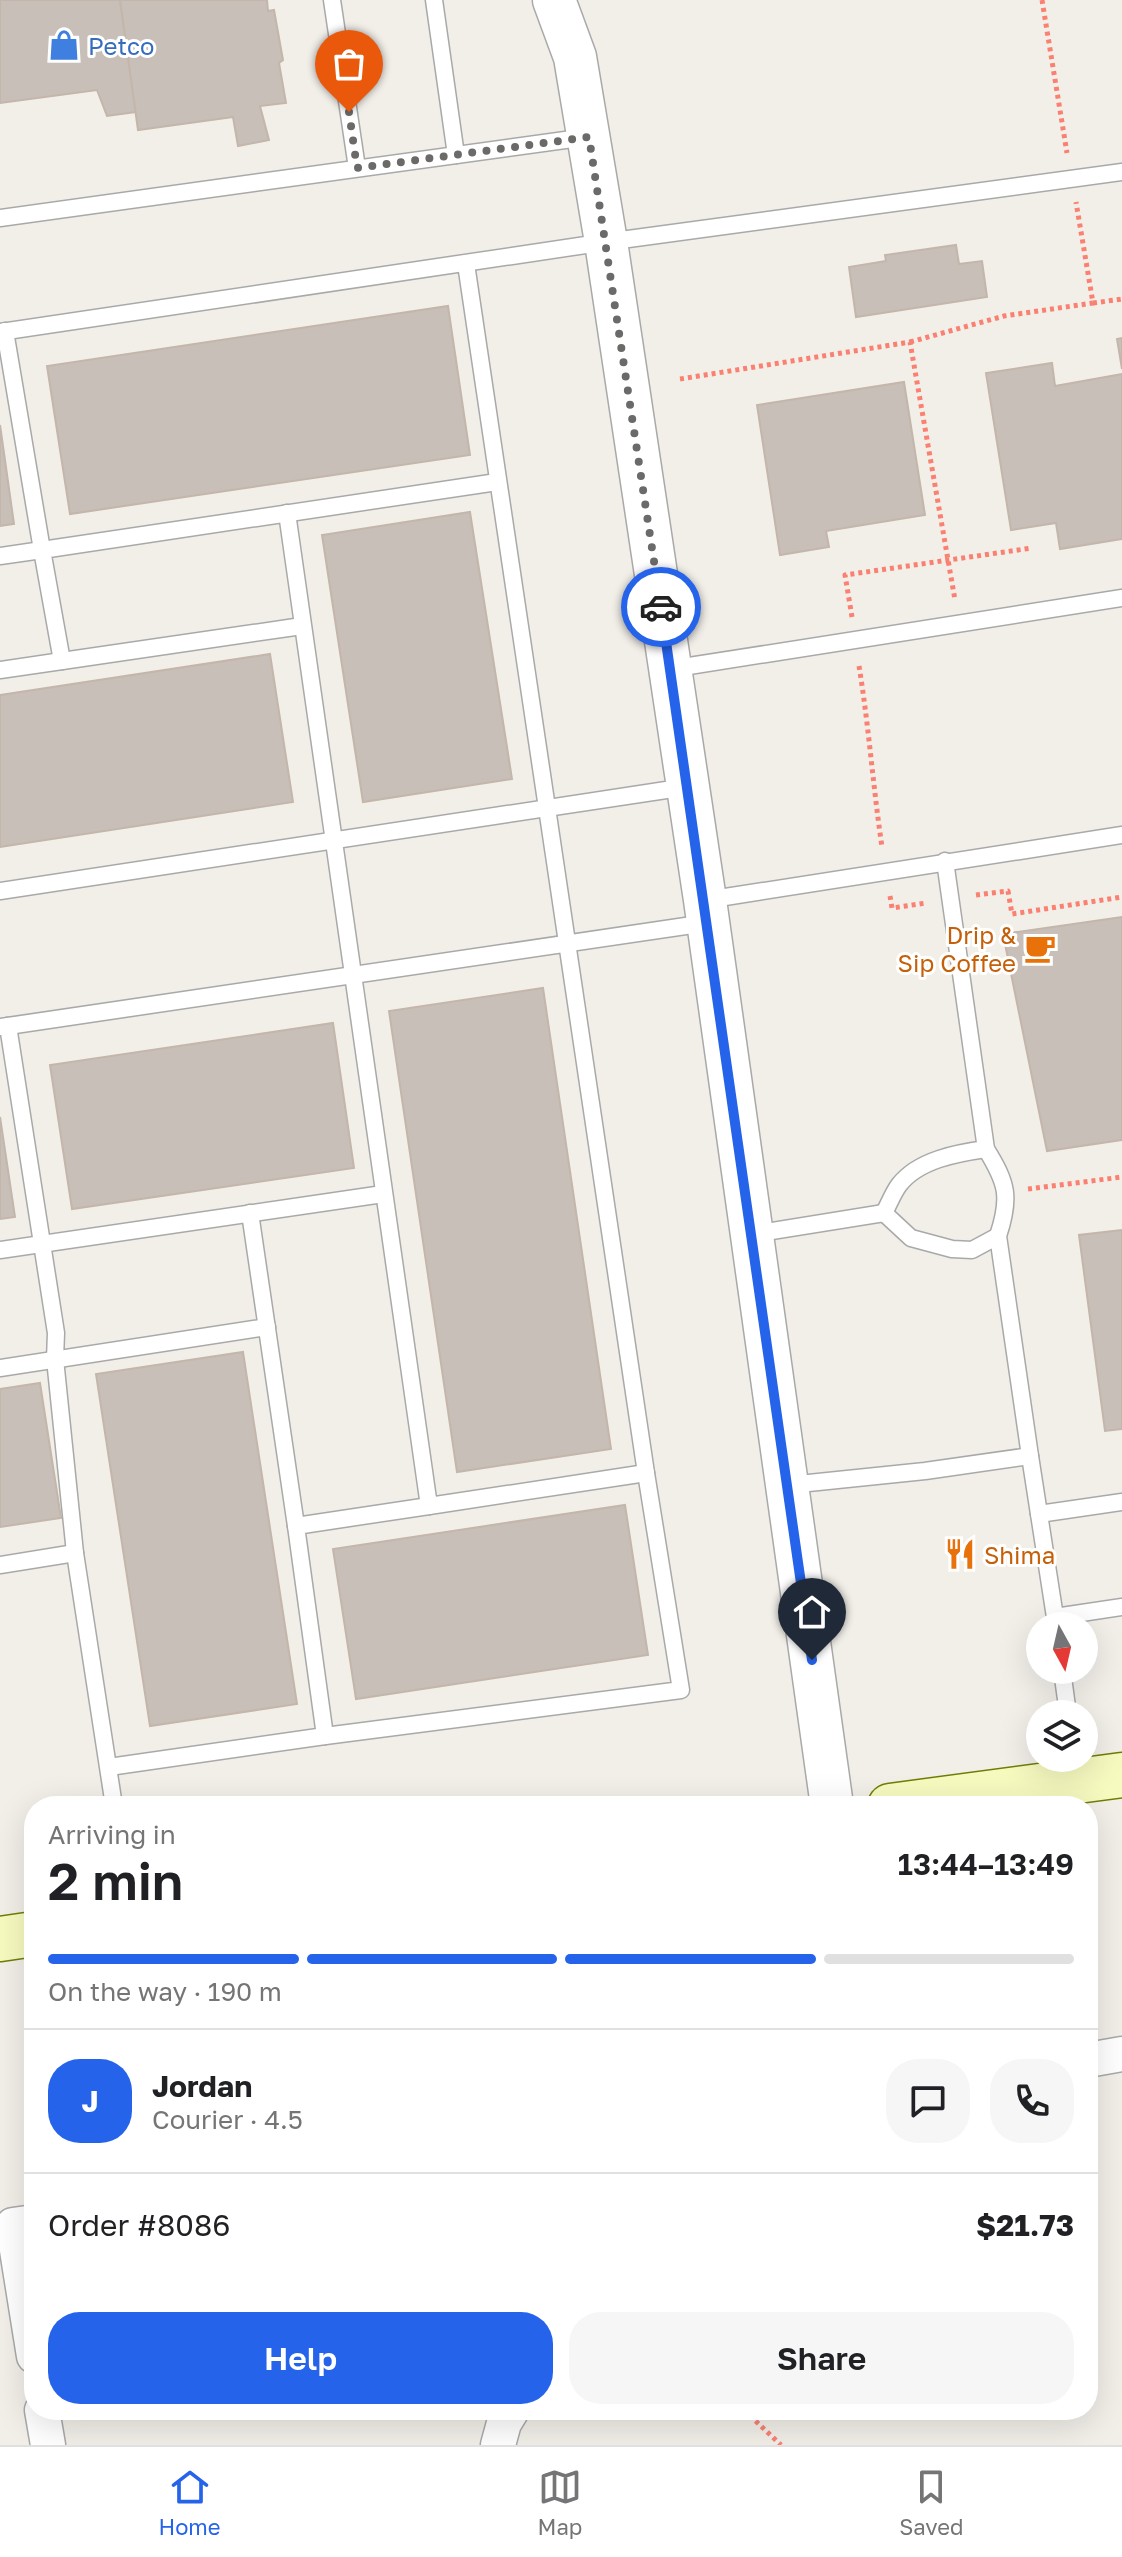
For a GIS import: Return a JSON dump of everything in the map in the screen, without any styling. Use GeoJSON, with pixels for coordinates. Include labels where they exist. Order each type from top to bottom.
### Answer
{"type":"FeatureCollection","features":[{"type":"Feature","properties":{"kind":"main road"},"geometry":{"type":"LineString","coordinates":[[950,1796],[1076,1775],[1122,1775]]}},
{"type":"Feature","properties":{"kind":"street"},"geometry":{"type":"LineString","coordinates":[[554,0],[575,57],[606,242],[753,1234],[831,1796]]}},
{"type":"Feature","properties":{"kind":"street"},"geometry":{"type":"LineString","coordinates":[[575,57],[583,0]]}},
{"type":"Feature","properties":{"kind":"street"},"geometry":{"type":"LineString","coordinates":[[1098,2058],[1122,2054]]}},
{"type":"Feature","properties":{"kind":"street"},"geometry":{"type":"LineString","coordinates":[[44,2420],[48,2445]]}},
{"type":"Feature","properties":{"kind":"street"},"geometry":{"type":"LineString","coordinates":[[498,2445],[506,2420]]}},
{"type":"Feature","properties":{"kind":"lane"},"geometry":{"type":"LineString","coordinates":[[332,0],[357,168]]}},
{"type":"Feature","properties":{"kind":"lane"},"geometry":{"type":"LineString","coordinates":[[434,0],[456,155]]}},
{"type":"Feature","properties":{"kind":"lane"},"geometry":{"type":"LineString","coordinates":[[0,218],[589,137]]}},
{"type":"Feature","properties":{"kind":"lane"},"geometry":{"type":"LineString","coordinates":[[62,661],[3,331],[606,242],[1122,172]]}},
{"type":"Feature","properties":{"kind":"lane"},"geometry":{"type":"LineString","coordinates":[[109,1767],[681,1690],[466,264]]}},
{"type":"Feature","properties":{"kind":"lane"},"geometry":{"type":"LineString","coordinates":[[0,556],[497,482]]}},
{"type":"Feature","properties":{"kind":"lane"},"geometry":{"type":"LineString","coordinates":[[287,513],[429,1506]]}},
{"type":"Feature","properties":{"kind":"lane"},"geometry":{"type":"LineString","coordinates":[[670,669],[1122,598]]}},
{"type":"Feature","properties":{"kind":"lane"},"geometry":{"type":"LineString","coordinates":[[0,670],[302,626]]}},
{"type":"Feature","properties":{"kind":"lane"},"geometry":{"type":"LineString","coordinates":[[0,891],[688,787]]}},
{"type":"Feature","properties":{"kind":"lane"},"geometry":{"type":"LineString","coordinates":[[113,1796],[75,1553],[55,1359],[56,1333],[4,1026],[566,943],[886,870],[1122,835]]}},
{"type":"Feature","properties":{"kind":"lane"},"geometry":{"type":"LineString","coordinates":[[945,861],[986,1149],[1001,1174],[1007,1209],[998,1236],[1054,1612]]}},
{"type":"Feature","properties":{"kind":"lane"},"geometry":{"type":"LineString","coordinates":[[884,1213],[900,1183],[927,1164],[956,1153],[986,1149]]}},
{"type":"Feature","properties":{"kind":"lane"},"geometry":{"type":"LineString","coordinates":[[0,1250],[383,1194]]}},
{"type":"Feature","properties":{"kind":"lane"},"geometry":{"type":"LineString","coordinates":[[250,1213],[325,1736]]}},
{"type":"Feature","properties":{"kind":"lane"},"geometry":{"type":"LineString","coordinates":[[753,1234],[884,1213]]}},
{"type":"Feature","properties":{"kind":"lane"},"geometry":{"type":"LineString","coordinates":[[884,1213],[911,1238],[952,1249],[972,1250],[998,1236]]}},
{"type":"Feature","properties":{"kind":"lane"},"geometry":{"type":"LineString","coordinates":[[0,1368],[267,1327]]}},
{"type":"Feature","properties":{"kind":"lane"},"geometry":{"type":"LineString","coordinates":[[787,1485],[925,1471],[1030,1456]]}},
{"type":"Feature","properties":{"kind":"lane"},"geometry":{"type":"LineString","coordinates":[[296,1526],[646,1473]]}},
{"type":"Feature","properties":{"kind":"lane"},"geometry":{"type":"LineString","coordinates":[[1039,1514],[1122,1502]]}},
{"type":"Feature","properties":{"kind":"lane"},"geometry":{"type":"LineString","coordinates":[[0,1565],[75,1553]]}},
{"type":"Feature","properties":{"kind":"lane"},"geometry":{"type":"LineString","coordinates":[[1098,1612],[1122,1607]]}},
{"type":"Feature","properties":{"kind":"path"},"geometry":{"type":"LineString","coordinates":[[1042,0],[1093,303]]}},
{"type":"Feature","properties":{"kind":"path"},"geometry":{"type":"LineString","coordinates":[[680,379],[910,342],[1004,316],[1122,299]]}},
{"type":"Feature","properties":{"kind":"path"},"geometry":{"type":"LineString","coordinates":[[910,342],[959,624]]}},
{"type":"Feature","properties":{"kind":"path"},"geometry":{"type":"LineString","coordinates":[[1032,548],[845,575],[892,908],[1008,891],[1012,914],[1122,897]]}},
{"type":"Feature","properties":{"kind":"path"},"geometry":{"type":"LineString","coordinates":[[1004,1193],[1122,1177]]}},
{"type":"Feature","properties":{"kind":"path"},"geometry":{"type":"LineString","coordinates":[[755,2420],[781,2445]]}},
{"type":"Feature","properties":{"kind":"building","name":"Petco"},"geometry":{"type":"Polygon","coordinates":[[[0,0],[120,0],[137,112],[107,116],[97,90],[0,103],[0,0]]]}},
{"type":"Feature","properties":{"kind":"building"},"geometry":{"type":"Polygon","coordinates":[[[120,0],[267,0],[268,11],[274,10],[283,60],[279,63],[286,103],[260,106],[269,140],[238,146],[233,117],[138,130],[120,0]]]}},
{"type":"Feature","properties":{"kind":"building"},"geometry":{"type":"Polygon","coordinates":[[[956,245],[959,264],[982,261],[987,297],[856,317],[849,267],[886,261],[885,255],[956,245]]]}},
{"type":"Feature","properties":{"kind":"building"},"geometry":{"type":"Polygon","coordinates":[[[448,306],[470,455],[70,514],[47,366],[448,306]]]}},
{"type":"Feature","properties":{"kind":"building"},"geometry":{"type":"Polygon","coordinates":[[[1122,338],[1122,369],[1117,339],[1122,338]]]}},
{"type":"Feature","properties":{"kind":"building"},"geometry":{"type":"Polygon","coordinates":[[[1052,363],[1055,386],[1122,374],[1122,539],[1060,549],[1056,523],[1011,530],[986,373],[1052,363]]]}},
{"type":"Feature","properties":{"kind":"building"},"geometry":{"type":"Polygon","coordinates":[[[904,382],[925,515],[826,531],[829,547],[780,555],[757,405],[904,382]]]}},
{"type":"Feature","properties":{"kind":"building"},"geometry":{"type":"Polygon","coordinates":[[[0,425],[14,524],[0,526],[0,425]]]}},
{"type":"Feature","properties":{"kind":"building"},"geometry":{"type":"Polygon","coordinates":[[[470,512],[512,779],[363,802],[322,535],[470,512]]]}},
{"type":"Feature","properties":{"kind":"building"},"geometry":{"type":"Polygon","coordinates":[[[270,654],[293,802],[0,847],[0,695],[270,654]]]}},
{"type":"Feature","properties":{"kind":"building"},"geometry":{"type":"Polygon","coordinates":[[[1122,917],[1122,1140],[1047,1151],[1003,934],[1122,917]]]}},
{"type":"Feature","properties":{"kind":"building"},"geometry":{"type":"Polygon","coordinates":[[[543,988],[611,1449],[457,1472],[389,1011],[543,988]]]}},
{"type":"Feature","properties":{"kind":"building"},"geometry":{"type":"Polygon","coordinates":[[[333,1023],[354,1168],[72,1209],[50,1065],[333,1023]]]}},
{"type":"Feature","properties":{"kind":"building"},"geometry":{"type":"Polygon","coordinates":[[[0,1117],[15,1217],[0,1219],[0,1117]]]}},
{"type":"Feature","properties":{"kind":"building"},"geometry":{"type":"Polygon","coordinates":[[[1122,1230],[1122,1429],[1105,1431],[1079,1235],[1122,1230]]]}},
{"type":"Feature","properties":{"kind":"building"},"geometry":{"type":"Polygon","coordinates":[[[243,1352],[297,1704],[150,1726],[96,1374],[243,1352]]]}},
{"type":"Feature","properties":{"kind":"building"},"geometry":{"type":"Polygon","coordinates":[[[40,1383],[61,1518],[0,1527],[0,1389],[40,1383]]]}},
{"type":"Feature","properties":{"kind":"building"},"geometry":{"type":"Polygon","coordinates":[[[625,1505],[648,1655],[356,1699],[333,1549],[625,1505]]]}},
{"type":"Feature","properties":{"kind":"way so far"},"geometry":{"type":"LineString","coordinates":[[349,112],[357,168],[589,137],[661,607]]}},
{"type":"Feature","properties":{"kind":"place","name":"Petco"},"geometry":{"type":"Point","coordinates":[64,45]}},
{"type":"Feature","properties":{"kind":"place","name":"Drip & Sip Coffee"},"geometry":{"type":"Point","coordinates":[1040,948]}},
{"type":"Feature","properties":{"kind":"place","name":"Shima"},"geometry":{"type":"Point","coordinates":[960,1554]}},
{"type":"Feature","properties":{"kind":"route"},"geometry":{"type":"LineString","coordinates":[[661,607],[812,1660]]}}]}
